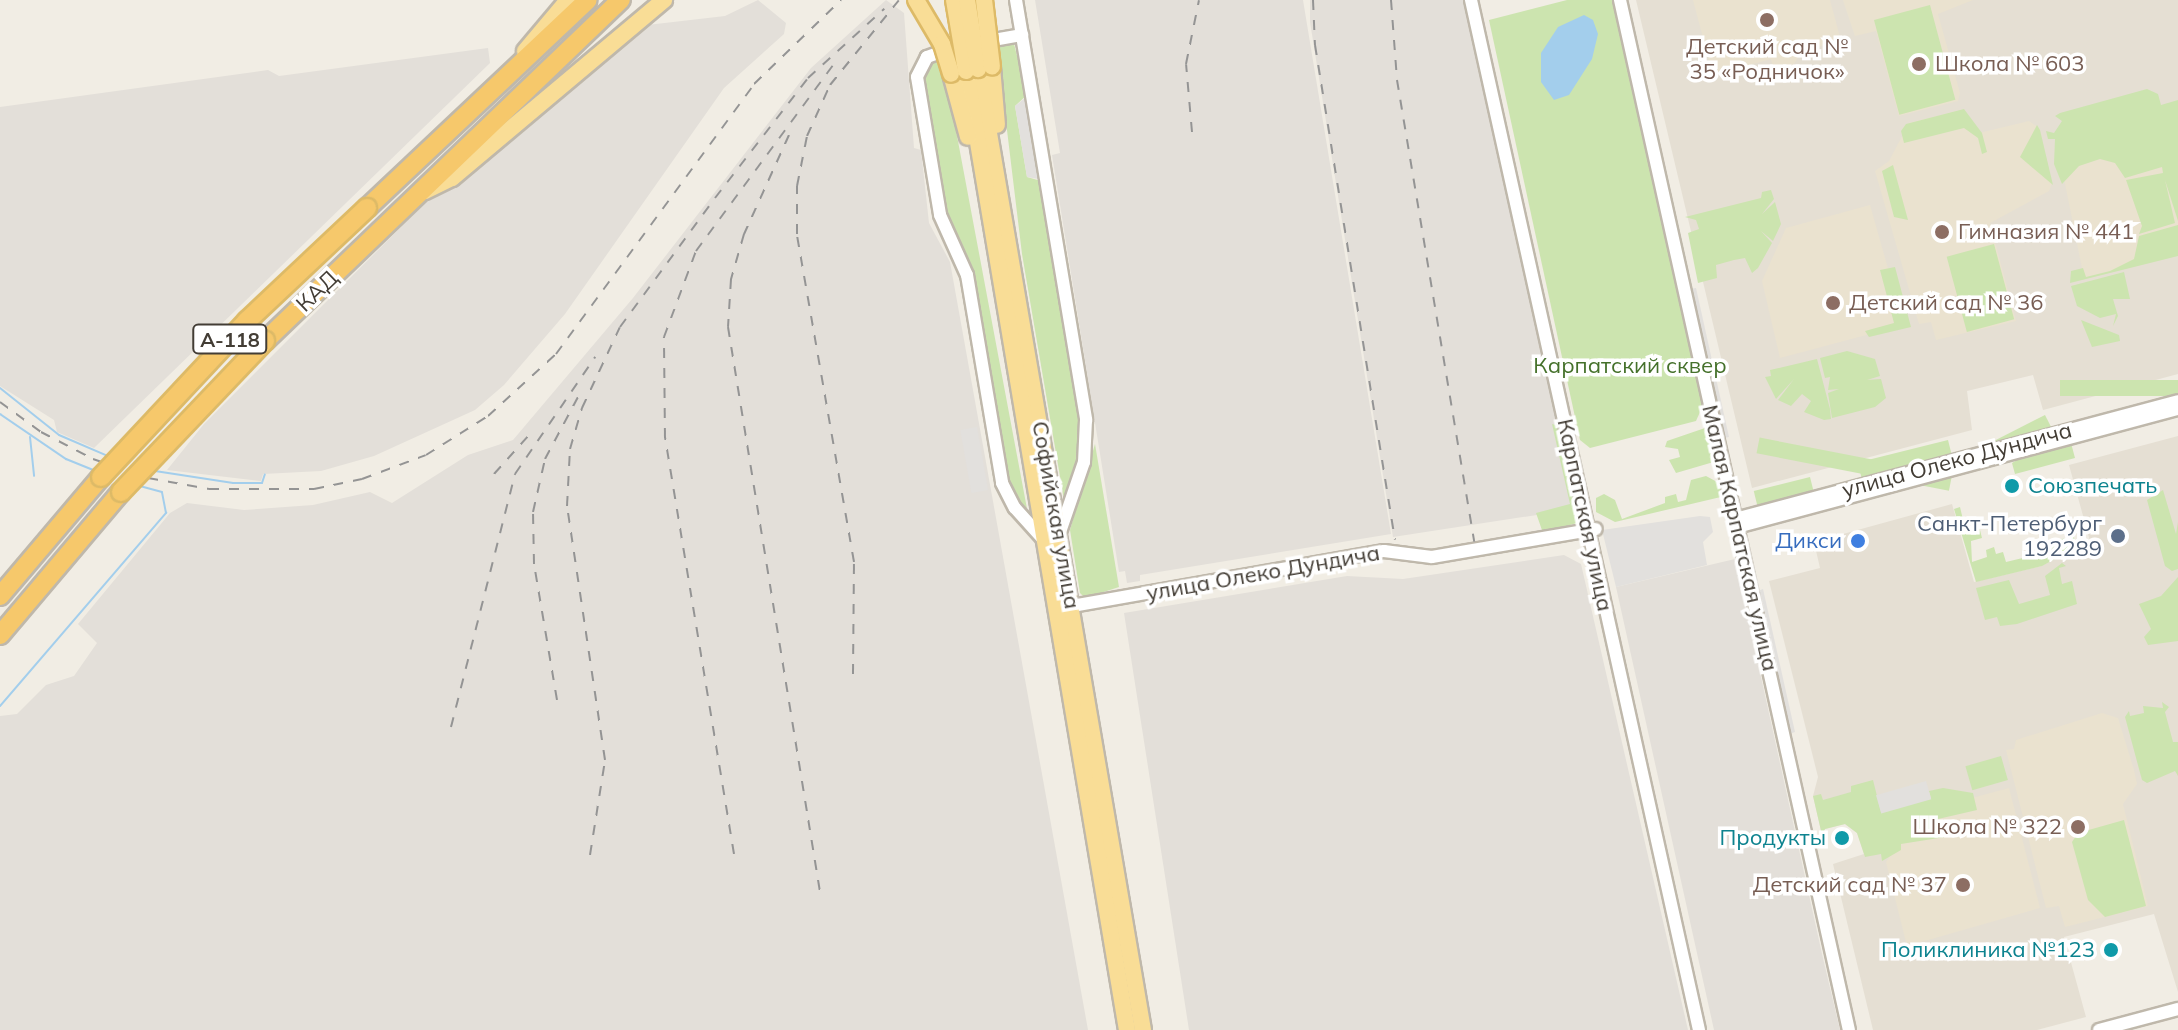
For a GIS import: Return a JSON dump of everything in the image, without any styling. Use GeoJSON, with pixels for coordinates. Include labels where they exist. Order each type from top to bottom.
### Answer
{"type":"FeatureCollection","features":[{"type":"Feature","properties":{"kind":"highway","name":"КАД"},"geometry":{"type":"LineString","coordinates":[[0,596],[247,321],[588,0]]}},
{"type":"Feature","properties":{"kind":"highway","name":"КАД"},"geometry":{"type":"LineString","coordinates":[[0,635],[167,442],[416,196],[621,0]]}},
{"type":"Feature","properties":{"kind":"main road"},"geometry":{"type":"LineString","coordinates":[[488,96],[568,0]]}},
{"type":"Feature","properties":{"kind":"main road"},"geometry":{"type":"LineString","coordinates":[[416,196],[452,178],[664,0]]}},
{"type":"Feature","properties":{"kind":"main road"},"geometry":{"type":"LineString","coordinates":[[916,0],[942,44],[972,70]]}},
{"type":"Feature","properties":{"kind":"main road"},"geometry":{"type":"LineString","coordinates":[[954,0],[972,70],[990,172]]}},
{"type":"Feature","properties":{"kind":"main road"},"geometry":{"type":"LineString","coordinates":[[967,0],[972,70],[990,172]]}},
{"type":"Feature","properties":{"kind":"main road"},"geometry":{"type":"LineString","coordinates":[[972,70],[984,0]]}},
{"type":"Feature","properties":{"kind":"main road","name":"Софийская улица"},"geometry":{"type":"LineString","coordinates":[[990,172],[1051,537],[1127,1030]]}},
{"type":"Feature","properties":{"kind":"main road","name":"Софийская улица"},"geometry":{"type":"LineString","coordinates":[[1051,537],[1072,606],[1143,1030]]}},
{"type":"Feature","properties":{"kind":"street"},"geometry":{"type":"LineString","coordinates":[[1016,0],[1022,35],[1086,420],[1084,462],[1051,537],[1015,508],[1002,483],[967,275],[940,215],[917,77],[935,51],[1022,35]]}},
{"type":"Feature","properties":{"kind":"street","name":"Карпатская улица"},"geometry":{"type":"LineString","coordinates":[[1471,0],[1706,1030]]}},
{"type":"Feature","properties":{"kind":"street","name":"Карпатская улица"},"geometry":{"type":"LineString","coordinates":[[1479,0],[1699,1030]]}},
{"type":"Feature","properties":{"kind":"street","name":"Малая Карпатская улица"},"geometry":{"type":"LineString","coordinates":[[1620,0],[1849,1030]]}},
{"type":"Feature","properties":{"kind":"street","name":"улица Олеко Дундича"},"geometry":{"type":"LineString","coordinates":[[1736,523],[2178,401]]}},
{"type":"Feature","properties":{"kind":"street","name":"улица Олеко Дундича"},"geometry":{"type":"LineString","coordinates":[[1736,523],[2178,409]]}},
{"type":"Feature","properties":{"kind":"street","name":"улица Олеко Дундича"},"geometry":{"type":"LineString","coordinates":[[1072,606],[1384,551],[1432,557],[1592,530]]}},
{"type":"Feature","properties":{"kind":"street"},"geometry":{"type":"LineString","coordinates":[[2099,1030],[2178,1009]]}},
{"type":"Feature","properties":{"kind":"shaded area"},"geometry":{"type":"Polygon","coordinates":[[[758,0],[786,23],[784,34],[724,88],[565,314],[504,385],[475,410],[374,456],[321,471],[263,474],[261,481],[167,470],[204,424],[423,205],[630,27],[725,16],[758,0]]]}},
{"type":"Feature","properties":{"kind":"shaded area"},"geometry":{"type":"Polygon","coordinates":[[[886,0],[904,13],[914,148],[921,150],[929,223],[950,262],[1088,1030],[0,1030],[0,716],[17,714],[46,685],[74,676],[97,643],[78,624],[170,513],[187,503],[244,510],[313,505],[370,492],[392,503],[468,455],[513,440],[633,298],[811,68],[886,0]]]}},
{"type":"Feature","properties":{"kind":"shaded area"},"geometry":{"type":"Polygon","coordinates":[[[1035,0],[1303,0],[1391,534],[1140,575],[1140,581],[1127,583],[1125,571],[1119,572],[1052,155],[1060,153],[1035,0]]]}},
{"type":"Feature","properties":{"kind":"shaded area"},"geometry":{"type":"Polygon","coordinates":[[[1310,0],[1466,0],[1574,503],[1569,510],[1393,537],[1310,22],[1310,0]]]}},
{"type":"Feature","properties":{"kind":"shaded area"},"geometry":{"type":"Polygon","coordinates":[[[1636,0],[2178,0],[2178,374],[2043,410],[2033,375],[1967,391],[1972,430],[1752,488],[1636,0]]]}},
{"type":"Feature","properties":{"kind":"shaded area","name":"Детский сад № 35 «Родничок»"},"geometry":{"type":"Polygon","coordinates":[[[1693,0],[1830,0],[1841,41],[1802,51],[1794,64],[1774,70],[1771,59],[1713,75],[1693,0]]]}},
{"type":"Feature","properties":{"kind":"shaded area","name":"Школа № 603"},"geometry":{"type":"Polygon","coordinates":[[[1843,0],[1973,0],[1938,14],[1960,93],[1958,101],[1899,116],[1876,31],[1855,36],[1843,0]]]}},
{"type":"Feature","properties":{"kind":"shaded area"},"geometry":{"type":"Polygon","coordinates":[[[488,48],[490,63],[94,448],[57,432],[54,420],[0,386],[0,107],[268,70],[279,76],[488,48]]]}},
{"type":"Feature","properties":{"kind":"shaded area"},"geometry":{"type":"Polygon","coordinates":[[[1025,98],[1039,179],[1027,177],[1015,106],[1025,98]]]}},
{"type":"Feature","properties":{"kind":"shaded area","name":"Гимназия № 441"},"geometry":{"type":"Polygon","coordinates":[[[1957,111],[1979,133],[2029,121],[2039,128],[2052,183],[2049,191],[1990,223],[2016,321],[1936,340],[1931,322],[1919,324],[1875,171],[1889,161],[1909,123],[1957,111]]]}},
{"type":"Feature","properties":{"kind":"shaded area"},"geometry":{"type":"Polygon","coordinates":[[[2160,139],[2178,207],[2178,255],[2084,278],[2061,164],[2160,139]]]}},
{"type":"Feature","properties":{"kind":"shaded area","name":"Детский сад № 36"},"geometry":{"type":"Polygon","coordinates":[[[1870,205],[1904,325],[1780,358],[1762,281],[1786,228],[1870,205]]]}},
{"type":"Feature","properties":{"kind":"shaded area"},"geometry":{"type":"Polygon","coordinates":[[[1696,288],[1729,437],[1724,438],[1690,289],[1696,288]]]}},
{"type":"Feature","properties":{"kind":"shaded area"},"geometry":{"type":"Polygon","coordinates":[[[977,427],[988,490],[971,493],[960,430],[977,427]]]}},
{"type":"Feature","properties":{"kind":"shaded area"},"geometry":{"type":"Polygon","coordinates":[[[2178,436],[2178,992],[2154,914],[2064,937],[2086,1017],[2037,1030],[1873,1030],[1833,864],[1864,854],[1857,833],[1845,824],[1825,829],[1822,835],[1813,796],[1818,777],[1769,581],[1820,568],[1814,542],[1952,504],[1974,582],[2041,566],[2090,541],[2069,465],[2178,436]]]}},
{"type":"Feature","properties":{"kind":"shaded area"},"geometry":{"type":"Polygon","coordinates":[[[1710,517],[1713,532],[1703,542],[1707,565],[1616,587],[1602,530],[1710,517]]]}},
{"type":"Feature","properties":{"kind":"shaded area"},"geometry":{"type":"Polygon","coordinates":[[[1564,555],[1581,564],[1688,1030],[1189,1030],[1124,613],[1347,576],[1403,579],[1564,555]]]}},
{"type":"Feature","properties":{"kind":"shaded area"},"geometry":{"type":"Polygon","coordinates":[[[1735,559],[1840,1030],[1714,1030],[1616,587],[1735,559]]]}},
{"type":"Feature","properties":{"kind":"shaded area"},"geometry":{"type":"Polygon","coordinates":[[[1763,589],[1795,732],[1789,734],[1758,591],[1763,589]]]}},
{"type":"Feature","properties":{"kind":"shaded area","name":"Школа № 322"},"geometry":{"type":"Polygon","coordinates":[[[2102,713],[2118,718],[2134,770],[2137,784],[2123,804],[2148,906],[2065,927],[2059,906],[2046,908],[2006,750],[2014,749],[2016,740],[2102,713]]]}},
{"type":"Feature","properties":{"kind":"shaded area"},"geometry":{"type":"Polygon","coordinates":[[[1926,781],[1931,799],[1881,814],[1876,795],[1926,781]]]}},
{"type":"Feature","properties":{"kind":"shaded area","name":"Детский сад № 37"},"geometry":{"type":"Polygon","coordinates":[[[2009,788],[2040,908],[1907,946],[1886,862],[1920,812],[2009,788]]]}},
{"type":"Feature","properties":{"kind":"green space","name":"Карпатский сквер"},"geometry":{"type":"Polygon","coordinates":[[[1567,0],[1615,0],[1704,403],[1696,421],[1590,448],[1580,440],[1489,20],[1567,0]]]}},
{"type":"Feature","properties":{"kind":"green space","name":"Школа № 603"},"geometry":{"type":"Polygon","coordinates":[[[1930,5],[1955,100],[1899,115],[1874,20],[1930,5]]]}},
{"type":"Feature","properties":{"kind":"green space"},"geometry":{"type":"Polygon","coordinates":[[[1014,44],[1027,95],[1015,106],[1027,177],[1041,181],[1082,425],[1080,455],[1064,500],[1022,254],[999,64],[945,72],[1028,514],[1009,487],[972,273],[946,212],[923,83],[929,62],[939,55],[1014,44]]]}},
{"type":"Feature","properties":{"kind":"green space"},"geometry":{"type":"Polygon","coordinates":[[[2147,89],[2158,94],[2161,105],[2178,100],[2178,221],[2165,180],[2175,223],[2139,234],[2142,226],[2126,180],[2163,173],[2162,167],[2125,178],[2115,163],[2100,159],[2079,166],[2062,184],[2054,164],[2055,139],[2048,139],[2046,131],[2054,133],[2062,121],[2055,116],[2060,113],[2147,89]]]}},
{"type":"Feature","properties":{"kind":"green space"},"geometry":{"type":"Polygon","coordinates":[[[1964,109],[1982,133],[1987,152],[1982,154],[1978,138],[1964,128],[1904,143],[1901,131],[1906,124],[1964,109]]]}},
{"type":"Feature","properties":{"kind":"green space"},"geometry":{"type":"Polygon","coordinates":[[[2037,125],[2040,130],[2053,185],[2020,157],[2037,125]]]}},
{"type":"Feature","properties":{"kind":"green space"},"geometry":{"type":"Polygon","coordinates":[[[1893,165],[1908,220],[1894,217],[1882,171],[1893,165]]]}},
{"type":"Feature","properties":{"kind":"green space"},"geometry":{"type":"Polygon","coordinates":[[[1771,190],[1774,199],[1762,214],[1775,202],[1781,224],[1773,241],[1761,231],[1772,243],[1758,268],[1752,273],[1745,258],[1734,260],[1716,265],[1717,278],[1698,283],[1688,233],[1699,229],[1696,220],[1685,217],[1761,198],[1762,192],[1771,190]]]}},
{"type":"Feature","properties":{"kind":"green space"},"geometry":{"type":"Polygon","coordinates":[[[2178,225],[2178,256],[2070,283],[2071,271],[2083,268],[2086,277],[2110,271],[2134,259],[2139,236],[2178,225]]]}},
{"type":"Feature","properties":{"kind":"green space"},"geometry":{"type":"Polygon","coordinates":[[[1994,244],[2014,319],[1967,332],[1947,257],[1994,244]]]}},
{"type":"Feature","properties":{"kind":"green space"},"geometry":{"type":"Polygon","coordinates":[[[1895,267],[1911,327],[1869,337],[1865,331],[1894,323],[1880,270],[1895,267]]]}},
{"type":"Feature","properties":{"kind":"green space"},"geometry":{"type":"Polygon","coordinates":[[[2124,272],[2130,299],[2113,299],[2118,316],[2113,326],[2116,314],[2100,318],[2077,306],[2071,286],[2124,272]]]}},
{"type":"Feature","properties":{"kind":"green space"},"geometry":{"type":"Polygon","coordinates":[[[2081,320],[2119,335],[2120,341],[2092,347],[2081,320]]]}},
{"type":"Feature","properties":{"kind":"green space"},"geometry":{"type":"Polygon","coordinates":[[[1847,351],[1875,359],[1880,376],[1867,380],[1881,379],[1886,398],[1875,407],[1832,418],[1828,393],[1839,389],[1828,390],[1830,377],[1825,378],[1820,358],[1847,351]]]}},
{"type":"Feature","properties":{"kind":"green space"},"geometry":{"type":"Polygon","coordinates":[[[1817,359],[1831,419],[1824,420],[1804,412],[1811,401],[1802,394],[1791,406],[1778,400],[1794,379],[1776,399],[1765,377],[1771,376],[1770,370],[1817,359]]]}},
{"type":"Feature","properties":{"kind":"green space"},"geometry":{"type":"Polygon","coordinates":[[[2060,380],[2178,380],[2178,396],[2060,396],[2060,380]]]}},
{"type":"Feature","properties":{"kind":"green space"},"geometry":{"type":"Polygon","coordinates":[[[2045,415],[2052,429],[1980,466],[1973,452],[2045,415]]]}},
{"type":"Feature","properties":{"kind":"green space"},"geometry":{"type":"Polygon","coordinates":[[[1552,424],[1562,427],[1580,522],[1543,533],[1536,513],[1570,504],[1552,424]]]}},
{"type":"Feature","properties":{"kind":"green space"},"geometry":{"type":"Polygon","coordinates":[[[1705,428],[1717,461],[1676,473],[1669,460],[1680,457],[1678,449],[1665,447],[1667,441],[1705,428]]]}},
{"type":"Feature","properties":{"kind":"green space"},"geometry":{"type":"Polygon","coordinates":[[[1760,438],[1952,475],[1949,491],[1757,453],[1760,438]]]}},
{"type":"Feature","properties":{"kind":"green space"},"geometry":{"type":"Polygon","coordinates":[[[1948,440],[1952,456],[1862,478],[1858,462],[1948,440]]]}},
{"type":"Feature","properties":{"kind":"green space"},"geometry":{"type":"Polygon","coordinates":[[[2071,443],[2075,458],[2015,474],[2012,463],[2024,456],[2071,443]]]}},
{"type":"Feature","properties":{"kind":"green space"},"geometry":{"type":"Polygon","coordinates":[[[1095,444],[1119,587],[1085,598],[1080,593],[1070,530],[1095,444]]]}},
{"type":"Feature","properties":{"kind":"green space"},"geometry":{"type":"Polygon","coordinates":[[[1706,476],[1719,483],[1725,496],[1615,522],[1596,512],[1596,498],[1604,494],[1615,500],[1622,519],[1665,503],[1665,497],[1676,494],[1678,502],[1686,500],[1691,480],[1706,476]]]}},
{"type":"Feature","properties":{"kind":"green space"},"geometry":{"type":"Polygon","coordinates":[[[1810,477],[1814,493],[1758,507],[1754,491],[1810,477]]]}},
{"type":"Feature","properties":{"kind":"green space"},"geometry":{"type":"Polygon","coordinates":[[[2163,490],[2176,534],[2178,522],[2178,569],[2172,571],[2165,566],[2147,500],[2163,490]]]}},
{"type":"Feature","properties":{"kind":"green space"},"geometry":{"type":"Polygon","coordinates":[[[1960,507],[1965,528],[1979,526],[1982,538],[1971,541],[1972,562],[1987,557],[1986,550],[1994,547],[1996,554],[2003,552],[2006,562],[2044,553],[2042,545],[2062,539],[2074,537],[2075,548],[2042,566],[1976,582],[1954,509],[1960,507]]]}},
{"type":"Feature","properties":{"kind":"green space"},"geometry":{"type":"Polygon","coordinates":[[[2062,563],[2066,566],[2059,568],[2062,584],[2072,581],[2077,604],[2017,624],[2000,626],[1997,617],[1985,620],[1976,588],[2009,580],[2019,604],[2050,595],[2045,576],[2062,563]]]}},
{"type":"Feature","properties":{"kind":"green space"},"geometry":{"type":"Polygon","coordinates":[[[2178,577],[2178,641],[2148,645],[2144,637],[2151,629],[2139,604],[2161,596],[2178,577]]]}},
{"type":"Feature","properties":{"kind":"green space"},"geometry":{"type":"Polygon","coordinates":[[[2162,702],[2169,707],[2165,712],[2173,742],[2178,742],[2178,776],[2175,771],[2147,783],[2142,780],[2125,717],[2129,711],[2130,716],[2144,713],[2143,706],[2163,708],[2162,702]]]}},
{"type":"Feature","properties":{"kind":"green space"},"geometry":{"type":"Polygon","coordinates":[[[2001,756],[2008,780],[1972,790],[1965,766],[2001,756]]]}},
{"type":"Feature","properties":{"kind":"green space"},"geometry":{"type":"Polygon","coordinates":[[[1873,780],[1881,812],[1931,798],[1929,791],[1943,788],[1973,793],[1977,810],[1938,819],[1939,831],[1931,832],[1932,837],[1945,837],[1901,844],[1901,850],[1882,861],[1881,854],[1865,857],[1857,833],[1845,824],[1825,829],[1822,835],[1813,796],[1821,794],[1823,800],[1851,792],[1851,786],[1873,780]]]}},
{"type":"Feature","properties":{"kind":"green space"},"geometry":{"type":"Polygon","coordinates":[[[2124,820],[2146,906],[2105,917],[2088,900],[2072,842],[2078,833],[2124,820]]]}},
{"type":"Feature","properties":{"kind":"water"},"geometry":{"type":"Polygon","coordinates":[[[1584,15],[1593,20],[1598,34],[1592,59],[1569,95],[1554,100],[1541,82],[1541,53],[1558,27],[1584,15]]]}},
{"type":"Feature","properties":{"kind":"waterway"},"geometry":{"type":"LineString","coordinates":[[0,388],[59,435],[110,457]]}},
{"type":"Feature","properties":{"kind":"waterway"},"geometry":{"type":"LineString","coordinates":[[0,414],[66,459],[96,471]]}},
{"type":"Feature","properties":{"kind":"waterway"},"geometry":{"type":"LineString","coordinates":[[30,437],[34,476]]}},
{"type":"Feature","properties":{"kind":"waterway"},"geometry":{"type":"LineString","coordinates":[[155,471],[233,483],[262,483],[265,474]]}},
{"type":"Feature","properties":{"kind":"waterway"},"geometry":{"type":"LineString","coordinates":[[0,706],[166,513],[162,492],[140,486]]}},
{"type":"Feature","properties":{"kind":"railway"},"geometry":{"type":"LineString","coordinates":[[0,402],[41,432],[93,459],[148,478],[209,489],[314,489],[362,479],[426,455],[488,416],[556,354],[754,84],[841,0]]}},
{"type":"Feature","properties":{"kind":"railway"},"geometry":{"type":"LineString","coordinates":[[853,674],[854,562],[797,234],[797,186],[807,136],[830,85],[899,0]]}},
{"type":"Feature","properties":{"kind":"railway"},"geometry":{"type":"LineString","coordinates":[[1192,132],[1186,64],[1199,0]]}},
{"type":"Feature","properties":{"kind":"railway"},"geometry":{"type":"LineString","coordinates":[[1313,0],[1315,45],[1395,540]]}},
{"type":"Feature","properties":{"kind":"railway"},"geometry":{"type":"LineString","coordinates":[[1391,0],[1397,80],[1474,542]]}},
{"type":"Feature","properties":{"kind":"railway"},"geometry":{"type":"LineString","coordinates":[[590,855],[605,760],[567,506],[570,449],[582,408],[620,327],[715,198],[808,78],[884,9]]}},
{"type":"Feature","properties":{"kind":"railway"},"geometry":{"type":"LineString","coordinates":[[734,854],[665,438],[664,337],[696,251],[834,64]]}},
{"type":"Feature","properties":{"kind":"railway"},"geometry":{"type":"LineString","coordinates":[[789,135],[744,234],[731,279],[728,327],[821,898]]}},
{"type":"Feature","properties":{"kind":"railway"},"geometry":{"type":"LineString","coordinates":[[451,727],[515,474],[595,357]]}},
{"type":"Feature","properties":{"kind":"railway"},"geometry":{"type":"LineString","coordinates":[[557,700],[534,564],[533,512],[545,459],[578,397]]}},
{"type":"Feature","properties":{"kind":"railway"},"geometry":{"type":"LineString","coordinates":[[494,474],[529,435]]}},
{"type":"Feature","properties":{"kind":"place","name":"Детский сад № 35 «Родничок»"},"geometry":{"type":"Point","coordinates":[1767,20]}},
{"type":"Feature","properties":{"kind":"place","name":"Школа № 603"},"geometry":{"type":"Point","coordinates":[1919,64]}},
{"type":"Feature","properties":{"kind":"place","name":"Гимназия № 441"},"geometry":{"type":"Point","coordinates":[1942,232]}},
{"type":"Feature","properties":{"kind":"place","name":"Детский сад № 36"},"geometry":{"type":"Point","coordinates":[1833,303]}},
{"type":"Feature","properties":{"kind":"place","name":"Союзпечать"},"geometry":{"type":"Point","coordinates":[2012,486]}},
{"type":"Feature","properties":{"kind":"place","name":"Санкт-Петербург 192289"},"geometry":{"type":"Point","coordinates":[2118,536]}},
{"type":"Feature","properties":{"kind":"place","name":"Дикси"},"geometry":{"type":"Point","coordinates":[1858,541]}},
{"type":"Feature","properties":{"kind":"place","name":"Школа № 322"},"geometry":{"type":"Point","coordinates":[2078,827]}},
{"type":"Feature","properties":{"kind":"place","name":"Продукты"},"geometry":{"type":"Point","coordinates":[1842,838]}},
{"type":"Feature","properties":{"kind":"place","name":"Детский сад № 37"},"geometry":{"type":"Point","coordinates":[1963,885]}},
{"type":"Feature","properties":{"kind":"place","name":"Поликлиника №123"},"geometry":{"type":"Point","coordinates":[2111,950]}}]}
